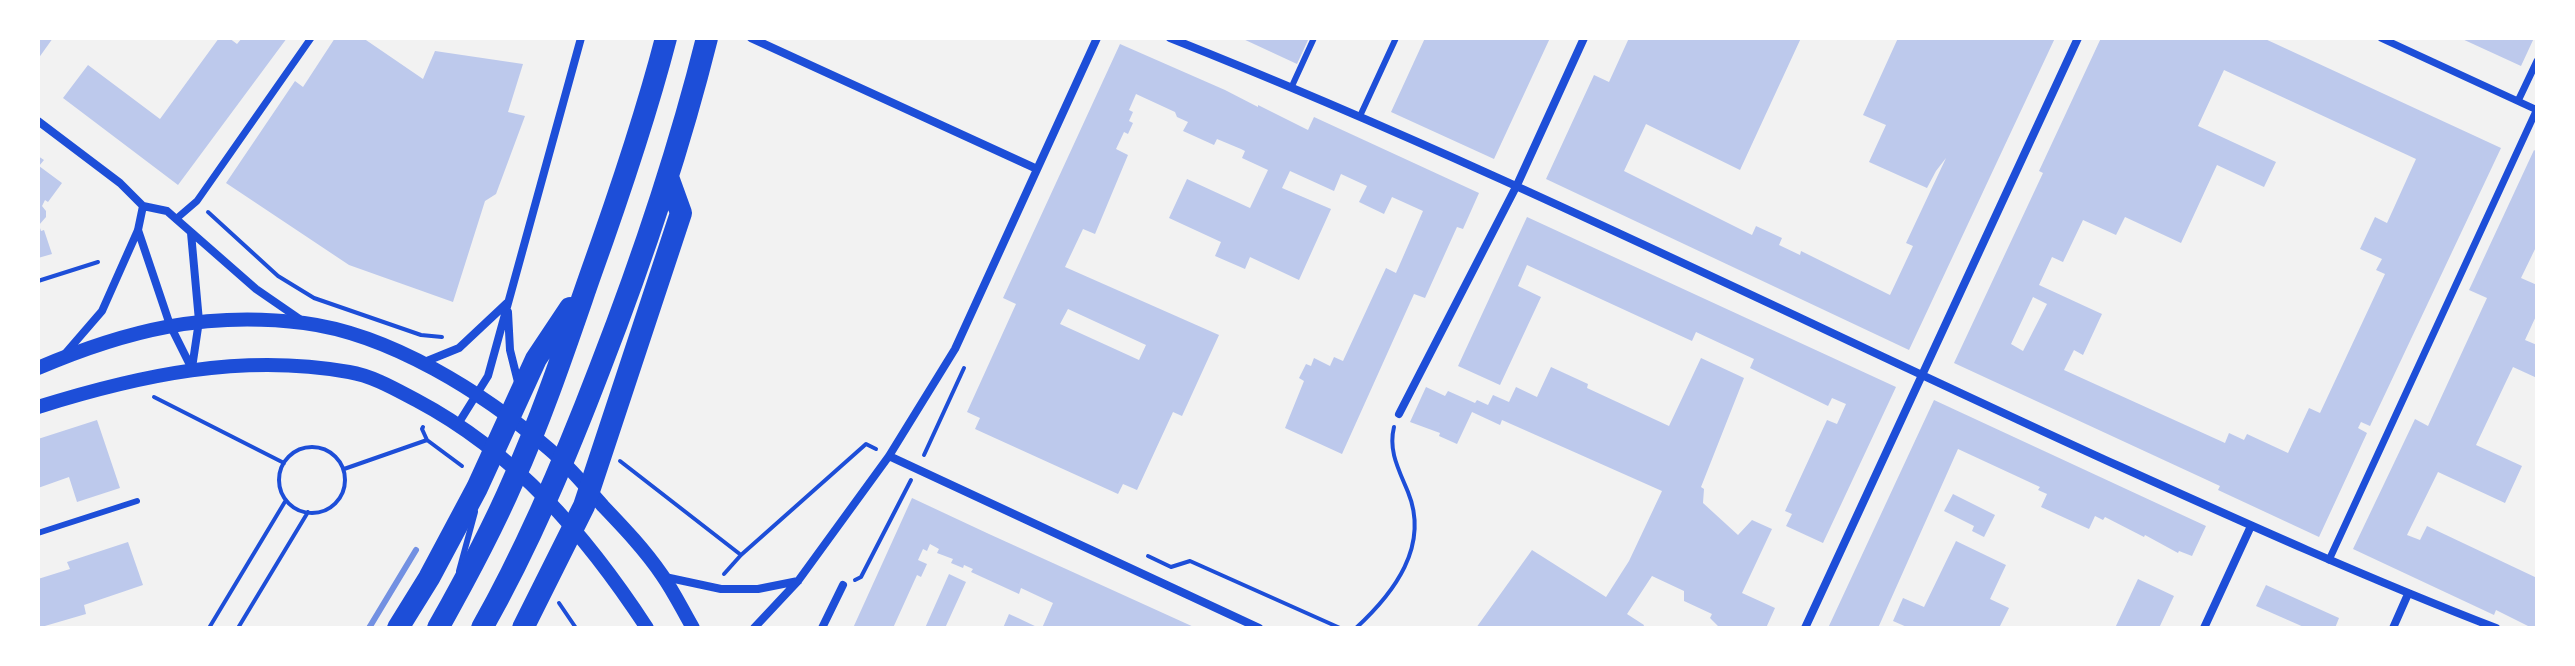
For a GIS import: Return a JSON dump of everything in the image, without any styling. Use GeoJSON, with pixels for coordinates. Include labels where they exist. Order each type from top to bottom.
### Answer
{"type":"FeatureCollection","features":[{"type":"Feature","properties":{"kind":"highway"},"geometry":{"type":"LineString","coordinates":[[438,628],[478,556],[545,405],[653,90],[666,38]]}},
{"type":"Feature","properties":{"kind":"highway"},"geometry":{"type":"LineString","coordinates":[[482,628],[543,510],[625,304],[668,177],[707,38]]}},
{"type":"Feature","properties":{"kind":"highway"},"geometry":{"type":"LineString","coordinates":[[523,628],[584,506],[681,213],[668,177]]}},
{"type":"Feature","properties":{"kind":"highway"},"geometry":{"type":"LineString","coordinates":[[398,628],[429,578],[477,488],[536,359],[590,277]]}},
{"type":"Feature","properties":{"kind":"street"},"geometry":{"type":"LineString","coordinates":[[176,219],[197,201],[311,38]]}},
{"type":"Feature","properties":{"kind":"street"},"geometry":{"type":"LineString","coordinates":[[458,424],[488,376],[581,38]]}},
{"type":"Feature","properties":{"kind":"street"},"geometry":{"type":"LineString","coordinates":[[751,38],[1037,169]]}},
{"type":"Feature","properties":{"kind":"street"},"geometry":{"type":"LineString","coordinates":[[754,628],[798,581],[889,456],[955,349],[1097,38]]}},
{"type":"Feature","properties":{"kind":"street"},"geometry":{"type":"LineString","coordinates":[[1170,38],[1292,86],[1517,185],[1921,376],[2251,526],[2408,594],[2496,628]]}},
{"type":"Feature","properties":{"kind":"street"},"geometry":{"type":"LineString","coordinates":[[1399,414],[1517,185],[1584,38]]}},
{"type":"Feature","properties":{"kind":"street"},"geometry":{"type":"LineString","coordinates":[[1805,628],[2078,38]]}},
{"type":"Feature","properties":{"kind":"street"},"geometry":{"type":"LineString","coordinates":[[2329,560],[2537,110],[2381,38]]}},
{"type":"Feature","properties":{"kind":"street"},"geometry":{"type":"LineString","coordinates":[[2518,101],[2537,61]]}},
{"type":"Feature","properties":{"kind":"street"},"geometry":{"type":"LineString","coordinates":[[38,121],[120,183],[143,206],[167,211],[256,289],[305,323]]}},
{"type":"Feature","properties":{"kind":"street"},"geometry":{"type":"LineString","coordinates":[[61,358],[102,311],[138,230],[143,206]]}},
{"type":"Feature","properties":{"kind":"street"},"geometry":{"type":"LineString","coordinates":[[138,230],[170,325],[192,369]]}},
{"type":"Feature","properties":{"kind":"street"},"geometry":{"type":"LineString","coordinates":[[191,233],[199,321],[192,369]]}},
{"type":"Feature","properties":{"kind":"street"},"geometry":{"type":"LineString","coordinates":[[422,363],[459,348],[507,302]]}},
{"type":"Feature","properties":{"kind":"street"},"geometry":{"type":"LineString","coordinates":[[507,302],[515,377],[551,451]]}},
{"type":"Feature","properties":{"kind":"street"},"geometry":{"type":"LineString","coordinates":[[38,368],[99,344],[170,325],[199,321],[239,319],[305,323],[356,336],[422,363],[476,394],[551,451],[637,543],[663,577],[693,628]]}},
{"type":"Feature","properties":{"kind":"street"},"geometry":{"type":"LineString","coordinates":[[38,407],[149,376],[192,369],[305,367],[352,372],[389,385],[458,424],[531,482],[609,570],[647,628]]}},
{"type":"Feature","properties":{"kind":"street"},"geometry":{"type":"LineString","coordinates":[[889,456],[1259,628]]}},
{"type":"Feature","properties":{"kind":"street"},"geometry":{"type":"LineString","coordinates":[[2204,628],[2251,526]]}},
{"type":"Feature","properties":{"kind":"street"},"geometry":{"type":"LineString","coordinates":[[663,577],[721,589],[758,589],[798,581]]}},
{"type":"Feature","properties":{"kind":"street"},"geometry":{"type":"LineString","coordinates":[[822,628],[843,585]]}},
{"type":"Feature","properties":{"kind":"street"},"geometry":{"type":"LineString","coordinates":[[2393,628],[2408,594]]}},
{"type":"Feature","properties":{"kind":"lane"},"geometry":{"type":"LineString","coordinates":[[1292,86],[1314,38]]}},
{"type":"Feature","properties":{"kind":"lane"},"geometry":{"type":"LineString","coordinates":[[1360,116],[1396,38]]}},
{"type":"Feature","properties":{"kind":"lane"},"geometry":{"type":"LineString","coordinates":[[454,590],[482,487],[489,446]]}},
{"type":"Feature","properties":{"kind":"lane"},"geometry":{"type":"LineString","coordinates":[[38,533],[137,501]]}},
{"type":"Feature","properties":{"kind":"path"},"geometry":{"type":"LineString","coordinates":[[197,201],[278,276],[314,298],[421,335],[444,338]]}},
{"type":"Feature","properties":{"kind":"path"},"geometry":{"type":"LineString","coordinates":[[38,281],[98,262]]}},
{"type":"Feature","properties":{"kind":"path"},"geometry":{"type":"LineString","coordinates":[[149,376],[154,397],[284,463]]}},
{"type":"Feature","properties":{"kind":"path"},"geometry":{"type":"LineString","coordinates":[[1356,628],[1389,592],[1407,566],[1413,550],[1415,532],[1410,497],[1393,453],[1391,438],[1399,414]]}},
{"type":"Feature","properties":{"kind":"path"},"geometry":{"type":"LineString","coordinates":[[344,469],[427,440]]}},
{"type":"Feature","properties":{"kind":"path"},"geometry":{"type":"LineString","coordinates":[[722,576],[741,555],[866,444],[889,456],[907,450],[923,458]]}},
{"type":"Feature","properties":{"kind":"path"},"geometry":{"type":"LineString","coordinates":[[321,448],[339,460],[344,469],[345,480],[338,501],[319,512],[299,510],[286,500],[279,482],[284,463],[300,449],[321,448]]}},
{"type":"Feature","properties":{"kind":"path"},"geometry":{"type":"LineString","coordinates":[[618,459],[741,555]]}},
{"type":"Feature","properties":{"kind":"path"},"geometry":{"type":"LineString","coordinates":[[843,585],[861,577],[918,469]]}},
{"type":"Feature","properties":{"kind":"path"},"geometry":{"type":"LineString","coordinates":[[209,628],[286,500]]}},
{"type":"Feature","properties":{"kind":"path"},"geometry":{"type":"LineString","coordinates":[[238,628],[308,512]]}},
{"type":"Feature","properties":{"kind":"path"},"geometry":{"type":"LineString","coordinates":[[1142,554],[1171,567],[1190,561],[1340,628]]}},
{"type":"Feature","properties":{"kind":"building"},"geometry":{"type":"Polygon","coordinates":[[[38,38],[53,38],[38,59],[38,38]]]}},
{"type":"Feature","properties":{"kind":"building"},"geometry":{"type":"Polygon","coordinates":[[[219,38],[229,38],[237,44],[242,38],[287,38],[178,185],[63,98],[88,65],[160,119],[219,38]]]}},
{"type":"Feature","properties":{"kind":"building"},"geometry":{"type":"Polygon","coordinates":[[[335,38],[363,38],[423,79],[435,51],[523,64],[508,112],[525,116],[496,194],[485,201],[453,302],[349,265],[226,183],[295,81],[303,87],[335,38]]]}},
{"type":"Feature","properties":{"kind":"building"},"geometry":{"type":"Polygon","coordinates":[[[1241,38],[1309,38],[1297,64],[1241,38]]]}},
{"type":"Feature","properties":{"kind":"building"},"geometry":{"type":"Polygon","coordinates":[[[1425,38],[1550,38],[1494,159],[1391,112],[1425,38]]]}},
{"type":"Feature","properties":{"kind":"building"},"geometry":{"type":"Polygon","coordinates":[[[1629,38],[1801,38],[1740,170],[1646,124],[1624,171],[1752,235],[1756,226],[1782,238],[1779,245],[1800,255],[1801,251],[1890,295],[1913,246],[1906,243],[1946,158],[1927,188],[1869,162],[1886,125],[1863,115],[1898,38],[2055,38],[1909,350],[1546,179],[1594,75],[1609,82],[1629,38]]]}},
{"type":"Feature","properties":{"kind":"building"},"geometry":{"type":"Polygon","coordinates":[[[2101,38],[2263,38],[2501,148],[2370,426],[2361,422],[2358,428],[2367,433],[2319,537],[2218,490],[2220,486],[1954,363],[2043,173],[2039,171],[2101,38]],[[2224,70],[2198,126],[2276,162],[2264,187],[2217,165],[2181,243],[2125,217],[2116,235],[2083,220],[2063,262],[2052,257],[2039,285],[2102,314],[2083,355],[2074,350],[2064,370],[2225,443],[2229,433],[2244,440],[2247,434],[2288,453],[2309,408],[2320,413],[2385,274],[2376,270],[2382,259],[2360,249],[2375,217],[2387,223],[2416,159],[2224,70]],[[2033,297],[2011,344],[2023,351],[2047,304],[2033,297]]]}},
{"type":"Feature","properties":{"kind":"building"},"geometry":{"type":"Polygon","coordinates":[[[2460,38],[2534,38],[2521,66],[2460,38]]]}},
{"type":"Feature","properties":{"kind":"building"},"geometry":{"type":"Polygon","coordinates":[[[1120,44],[1308,130],[1314,117],[1479,193],[1463,229],[1457,227],[1425,298],[1414,294],[1342,454],[1285,428],[1304,381],[1299,378],[1306,364],[1311,366],[1314,358],[1330,366],[1334,357],[1343,361],[1386,268],[1396,273],[1423,211],[1392,197],[1384,214],[1359,202],[1367,186],[1341,174],[1334,191],[1290,171],[1282,188],[1331,209],[1299,280],[1250,257],[1245,269],[1215,256],[1221,242],[1169,218],[1187,179],[1250,208],[1268,170],[1242,158],[1245,151],[1241,149],[1217,139],[1214,145],[1183,131],[1188,122],[1177,117],[1175,112],[1136,94],[1129,110],[1133,112],[1129,121],[1133,123],[1128,134],[1124,132],[1116,149],[1128,155],[1095,234],[1083,229],[1065,267],[1219,335],[1182,416],[1173,412],[1137,490],[1123,484],[1118,494],[975,429],[980,418],[967,412],[1016,304],[1003,298],[1120,44]],[[1068,309],[1060,324],[1139,360],[1146,345],[1068,309]]]}},
{"type":"Feature","properties":{"kind":"building"},"geometry":{"type":"Polygon","coordinates":[[[2534,150],[2537,152],[2537,245],[2521,278],[2537,285],[2537,314],[2525,340],[2537,345],[2537,378],[2513,367],[2476,445],[2522,466],[2505,503],[2438,472],[2407,535],[2420,540],[2427,526],[2537,578],[2537,628],[2496,610],[2494,615],[2353,549],[2415,419],[2428,426],[2487,298],[2469,290],[2534,150]]]}},
{"type":"Feature","properties":{"kind":"building"},"geometry":{"type":"Polygon","coordinates":[[[38,156],[44,160],[39,166],[62,183],[48,202],[45,200],[42,206],[46,217],[39,225],[41,231],[44,230],[52,254],[38,258],[38,156]]]}},
{"type":"Feature","properties":{"kind":"building"},"geometry":{"type":"Polygon","coordinates":[[[1527,217],[1896,387],[1823,543],[1786,526],[1792,514],[1785,511],[1827,420],[1837,424],[1846,404],[1832,398],[1828,406],[1750,368],[1754,359],[1696,332],[1692,341],[1527,265],[1518,286],[1541,297],[1500,385],[1458,366],[1527,217]]]}},
{"type":"Feature","properties":{"kind":"building"},"geometry":{"type":"Polygon","coordinates":[[[1701,358],[1744,378],[1701,487],[1704,489],[1703,503],[1738,535],[1752,520],[1772,529],[1742,593],[1775,608],[1766,628],[1720,628],[1710,618],[1712,614],[1684,601],[1684,591],[1652,576],[1627,614],[1644,625],[1643,628],[1476,628],[1532,550],[1606,597],[1629,561],[1662,491],[1502,420],[1500,425],[1472,412],[1457,444],[1439,436],[1440,433],[1410,422],[1426,387],[1445,396],[1448,391],[1475,403],[1477,400],[1488,405],[1493,395],[1509,402],[1516,387],[1537,397],[1551,367],[1588,384],[1587,388],[1669,426],[1701,358]]]}},
{"type":"Feature","properties":{"kind":"building"},"geometry":{"type":"Polygon","coordinates":[[[1934,400],[2206,526],[2192,556],[2178,553],[2105,517],[2103,520],[2095,516],[2089,529],[2041,507],[2047,494],[2038,490],[2040,487],[1958,449],[1878,628],[1828,628],[1934,400]]]}},
{"type":"Feature","properties":{"kind":"building"},"geometry":{"type":"Polygon","coordinates":[[[97,420],[120,488],[77,502],[69,477],[38,488],[38,439],[97,420]]]}},
{"type":"Feature","properties":{"kind":"building"},"geometry":{"type":"Polygon","coordinates":[[[1953,494],[1995,515],[1984,537],[1972,531],[1974,526],[1944,511],[1953,494]]]}},
{"type":"Feature","properties":{"kind":"building"},"geometry":{"type":"Polygon","coordinates":[[[912,498],[1196,628],[1042,628],[1053,603],[1021,588],[1019,594],[971,572],[973,569],[951,563],[953,559],[937,553],[939,549],[930,544],[927,551],[923,549],[918,560],[927,564],[921,577],[917,575],[893,628],[853,628],[912,498]]]}},
{"type":"Feature","properties":{"kind":"building"},"geometry":{"type":"Polygon","coordinates":[[[1956,541],[2006,565],[1990,599],[2009,608],[1999,628],[1909,628],[1893,621],[1903,598],[1924,607],[1956,541]]]}},
{"type":"Feature","properties":{"kind":"building"},"geometry":{"type":"Polygon","coordinates":[[[128,542],[143,585],[84,605],[86,614],[38,628],[38,579],[70,569],[67,562],[128,542]]]}},
{"type":"Feature","properties":{"kind":"building"},"geometry":{"type":"Polygon","coordinates":[[[949,574],[966,582],[945,628],[925,628],[949,574]]]}},
{"type":"Feature","properties":{"kind":"building"},"geometry":{"type":"Polygon","coordinates":[[[2138,579],[2174,596],[2159,628],[2115,628],[2138,579]]]}},
{"type":"Feature","properties":{"kind":"building"},"geometry":{"type":"Polygon","coordinates":[[[2266,585],[2339,618],[2335,628],[2306,628],[2256,606],[2266,585]]]}},
{"type":"Feature","properties":{"kind":"building"},"geometry":{"type":"Polygon","coordinates":[[[1009,614],[1018,618],[1039,628],[1003,628],[1009,614]]]}},
{"type":"Feature","properties":{"kind":"railway"},"geometry":{"type":"LineString","coordinates":[[369,628],[416,550]]}}]}
